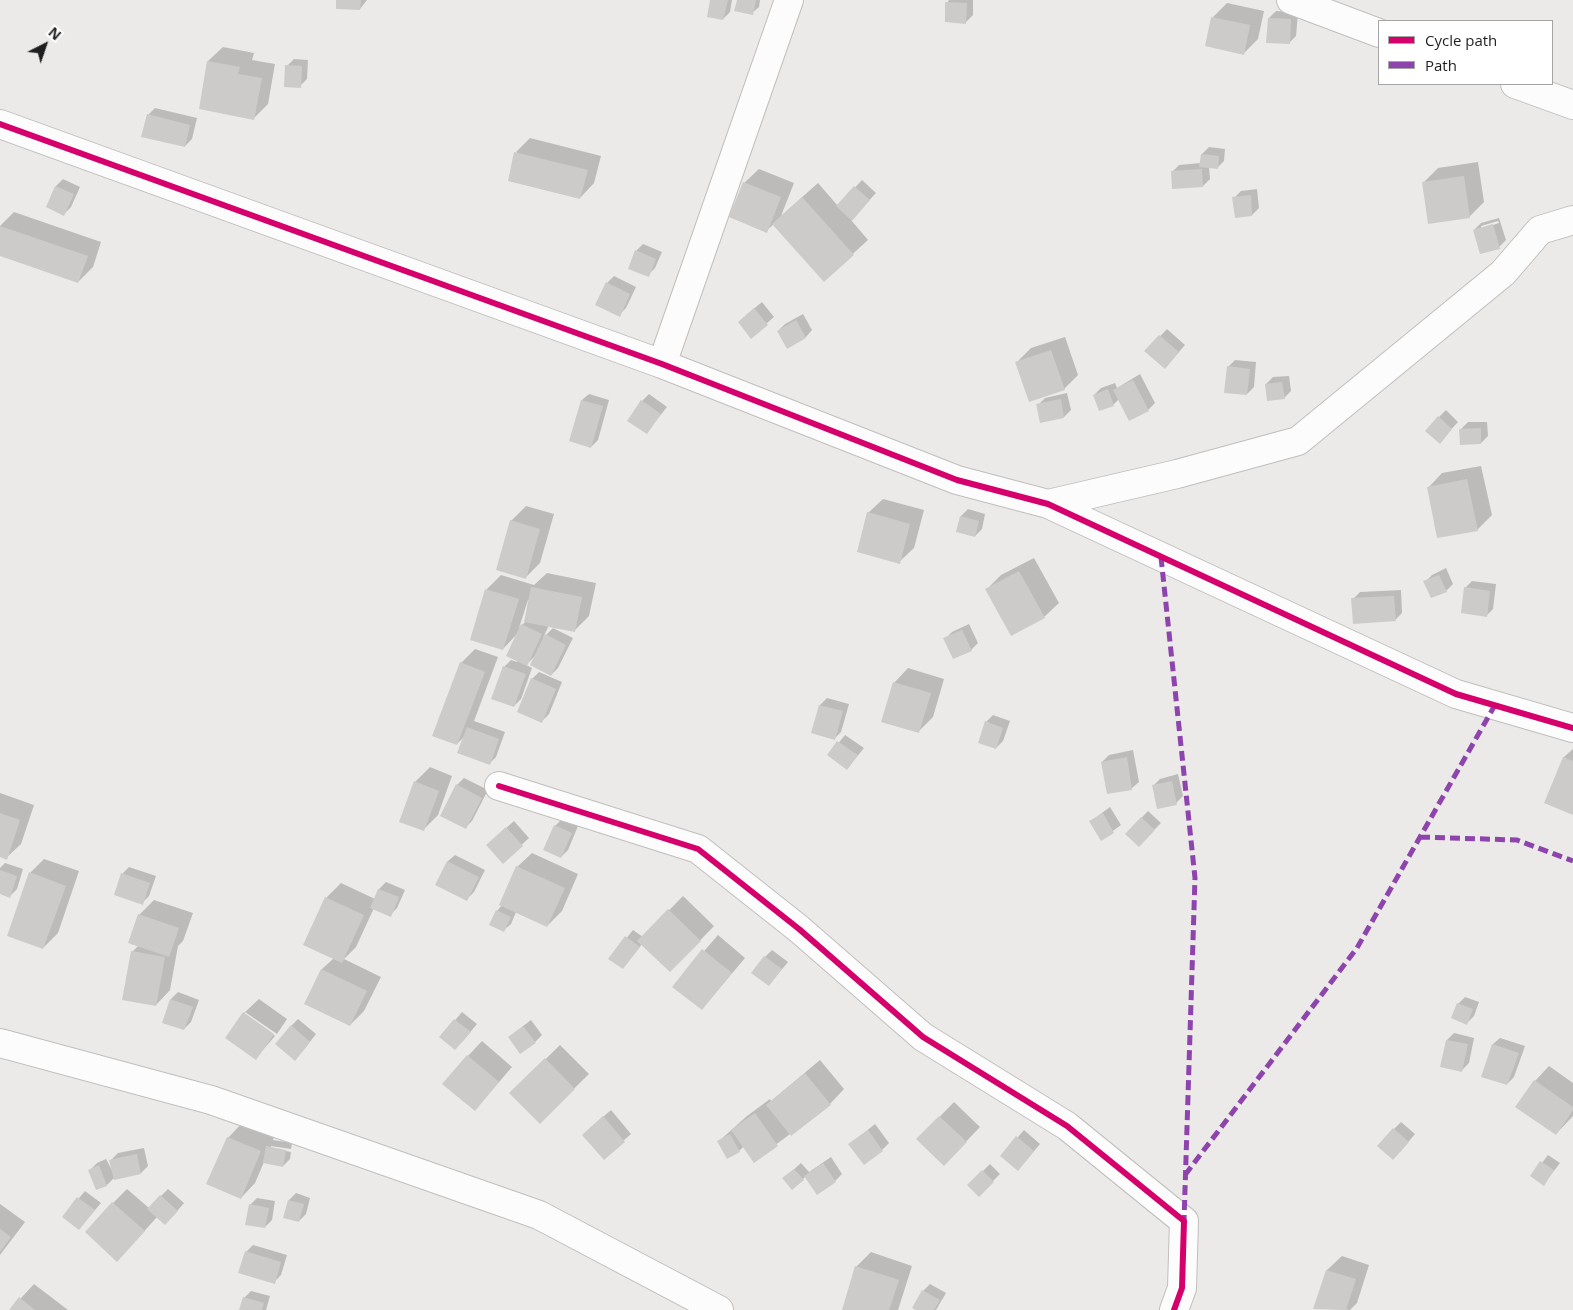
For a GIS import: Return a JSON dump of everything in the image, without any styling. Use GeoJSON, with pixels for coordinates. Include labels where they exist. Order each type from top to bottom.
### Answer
{"type":"FeatureCollection","features":[{"type":"Feature","properties":{"kind":"street"},"geometry":{"type":"LineString","coordinates":[[662,364],[789,0]]}},
{"type":"Feature","properties":{"kind":"street"},"geometry":{"type":"LineString","coordinates":[[1290,0],[1378,33]]}},
{"type":"Feature","properties":{"kind":"street"},"geometry":{"type":"LineString","coordinates":[[1518,85],[1573,105]]}},
{"type":"Feature","properties":{"kind":"street"},"geometry":{"type":"LineString","coordinates":[[0,124],[662,364],[957,480],[1048,504],[1456,694],[1573,728]]}},
{"type":"Feature","properties":{"kind":"street"},"geometry":{"type":"LineString","coordinates":[[1048,504],[1178,474],[1298,441],[1503,273],[1540,230],[1573,220]]}},
{"type":"Feature","properties":{"kind":"street"},"geometry":{"type":"LineString","coordinates":[[499,786],[698,848],[799,929],[923,1037],[1067,1126],[1184,1221],[1182,1288],[1174,1310]]}},
{"type":"Feature","properties":{"kind":"street"},"geometry":{"type":"LineString","coordinates":[[0,1043],[211,1100],[539,1215],[718,1310]]}},
{"type":"Feature","properties":{"kind":"building"},"geometry":{"type":"Polygon","coordinates":[[[336,0],[361,0],[360,10],[336,9],[336,0]]]}},
{"type":"Feature","properties":{"kind":"building"},"geometry":{"type":"Polygon","coordinates":[[[710,0],[728,0],[723,20],[707,17],[710,0]]]}},
{"type":"Feature","properties":{"kind":"building"},"geometry":{"type":"Polygon","coordinates":[[[737,0],[756,0],[753,15],[734,11],[737,0]]]}},
{"type":"Feature","properties":{"kind":"building"},"geometry":{"type":"Polygon","coordinates":[[[945,2],[967,3],[966,24],[945,22],[945,2]]]}},
{"type":"Feature","properties":{"kind":"building"},"geometry":{"type":"Polygon","coordinates":[[[1211,17],[1250,25],[1244,55],[1205,46],[1211,17]]]}},
{"type":"Feature","properties":{"kind":"building"},"geometry":{"type":"Polygon","coordinates":[[[1268,18],[1291,19],[1290,44],[1266,43],[1268,18]]]}},
{"type":"Feature","properties":{"kind":"building"},"geometry":{"type":"Polygon","coordinates":[[[207,61],[240,67],[238,74],[262,78],[254,120],[199,109],[207,61]]]}},
{"type":"Feature","properties":{"kind":"building"},"geometry":{"type":"Polygon","coordinates":[[[285,65],[302,66],[301,88],[284,87],[285,65]]]}},
{"type":"Feature","properties":{"kind":"building"},"geometry":{"type":"Polygon","coordinates":[[[147,114],[190,125],[185,147],[141,137],[147,114]]]}},
{"type":"Feature","properties":{"kind":"building"},"geometry":{"type":"Polygon","coordinates":[[[514,152],[588,170],[580,199],[508,181],[514,152]]]}},
{"type":"Feature","properties":{"kind":"building"},"geometry":{"type":"Polygon","coordinates":[[[1201,154],[1219,156],[1218,169],[1199,167],[1201,154]]]}},
{"type":"Feature","properties":{"kind":"building"},"geometry":{"type":"Polygon","coordinates":[[[1202,169],[1203,187],[1172,189],[1171,171],[1202,169]]]}},
{"type":"Feature","properties":{"kind":"building"},"geometry":{"type":"Polygon","coordinates":[[[1464,176],[1470,218],[1428,224],[1422,182],[1464,176]]]}},
{"type":"Feature","properties":{"kind":"building"},"geometry":{"type":"Polygon","coordinates":[[[743,182],[781,197],[767,233],[729,217],[743,182]]]}},
{"type":"Feature","properties":{"kind":"building"},"geometry":{"type":"Polygon","coordinates":[[[55,186],[74,194],[64,216],[46,207],[55,186]]]}},
{"type":"Feature","properties":{"kind":"building"},"geometry":{"type":"Polygon","coordinates":[[[854,186],[870,200],[852,221],[836,206],[854,186]]]}},
{"type":"Feature","properties":{"kind":"building"},"geometry":{"type":"Polygon","coordinates":[[[1251,195],[1252,216],[1235,218],[1232,197],[1251,195]]]}},
{"type":"Feature","properties":{"kind":"building"},"geometry":{"type":"Polygon","coordinates":[[[802,197],[854,255],[824,282],[772,224],[802,197]]]}},
{"type":"Feature","properties":{"kind":"building"},"geometry":{"type":"Polygon","coordinates":[[[1493,224],[1500,249],[1480,254],[1473,230],[1493,224]]]}},
{"type":"Feature","properties":{"kind":"building"},"geometry":{"type":"Polygon","coordinates":[[[0,226],[88,256],[78,283],[0,256],[0,226]]]}},
{"type":"Feature","properties":{"kind":"building"},"geometry":{"type":"Polygon","coordinates":[[[635,250],[656,259],[649,277],[628,269],[635,250]]]}},
{"type":"Feature","properties":{"kind":"building"},"geometry":{"type":"Polygon","coordinates":[[[606,282],[630,294],[620,317],[595,305],[606,282]]]}},
{"type":"Feature","properties":{"kind":"building"},"geometry":{"type":"Polygon","coordinates":[[[754,308],[768,325],[751,339],[738,322],[754,308]]]}},
{"type":"Feature","properties":{"kind":"building"},"geometry":{"type":"Polygon","coordinates":[[[796,320],[806,338],[787,349],[777,331],[796,320]]]}},
{"type":"Feature","properties":{"kind":"building"},"geometry":{"type":"Polygon","coordinates":[[[1159,335],[1179,352],[1165,369],[1144,351],[1159,335]]]}},
{"type":"Feature","properties":{"kind":"building"},"geometry":{"type":"Polygon","coordinates":[[[1051,350],[1065,390],[1029,402],[1015,362],[1051,350]]]}},
{"type":"Feature","properties":{"kind":"building"},"geometry":{"type":"Polygon","coordinates":[[[1227,366],[1250,369],[1247,395],[1224,393],[1227,366]]]}},
{"type":"Feature","properties":{"kind":"building"},"geometry":{"type":"Polygon","coordinates":[[[1133,380],[1149,411],[1129,421],[1113,390],[1133,380]]]}},
{"type":"Feature","properties":{"kind":"building"},"geometry":{"type":"Polygon","coordinates":[[[1282,382],[1285,399],[1267,401],[1265,384],[1282,382]]]}},
{"type":"Feature","properties":{"kind":"building"},"geometry":{"type":"Polygon","coordinates":[[[1108,389],[1114,406],[1099,411],[1093,395],[1108,389]]]}},
{"type":"Feature","properties":{"kind":"building"},"geometry":{"type":"Polygon","coordinates":[[[1061,399],[1064,418],[1040,423],[1036,404],[1061,399]]]}},
{"type":"Feature","properties":{"kind":"building"},"geometry":{"type":"Polygon","coordinates":[[[581,400],[603,406],[591,448],[569,441],[581,400]]]}},
{"type":"Feature","properties":{"kind":"building"},"geometry":{"type":"Polygon","coordinates":[[[641,400],[661,414],[647,434],[627,421],[641,400]]]}},
{"type":"Feature","properties":{"kind":"building"},"geometry":{"type":"Polygon","coordinates":[[[1438,416],[1452,429],[1440,444],[1425,431],[1438,416]]]}},
{"type":"Feature","properties":{"kind":"building"},"geometry":{"type":"Polygon","coordinates":[[[1481,428],[1481,444],[1460,445],[1459,429],[1481,428]]]}},
{"type":"Feature","properties":{"kind":"building"},"geometry":{"type":"Polygon","coordinates":[[[1467,479],[1478,531],[1437,538],[1427,487],[1467,479]]]}},
{"type":"Feature","properties":{"kind":"building"},"geometry":{"type":"Polygon","coordinates":[[[867,512],[910,524],[900,564],[857,552],[867,512]]]}},
{"type":"Feature","properties":{"kind":"building"},"geometry":{"type":"Polygon","coordinates":[[[960,516],[979,521],[975,537],[956,532],[960,516]]]}},
{"type":"Feature","properties":{"kind":"building"},"geometry":{"type":"Polygon","coordinates":[[[510,520],[540,529],[526,579],[496,570],[510,520]]]}},
{"type":"Feature","properties":{"kind":"building"},"geometry":{"type":"Polygon","coordinates":[[[1019,571],[1045,618],[1011,636],[985,589],[1019,571]]]}},
{"type":"Feature","properties":{"kind":"building"},"geometry":{"type":"Polygon","coordinates":[[[1439,575],[1447,592],[1431,598],[1423,581],[1439,575]]]}},
{"type":"Feature","properties":{"kind":"building"},"geometry":{"type":"Polygon","coordinates":[[[531,587],[582,597],[575,632],[524,622],[531,587]]]}},
{"type":"Feature","properties":{"kind":"building"},"geometry":{"type":"Polygon","coordinates":[[[1464,587],[1490,591],[1487,617],[1461,613],[1464,587]]]}},
{"type":"Feature","properties":{"kind":"building"},"geometry":{"type":"Polygon","coordinates":[[[485,589],[519,599],[503,650],[470,640],[485,589]]]}},
{"type":"Feature","properties":{"kind":"building"},"geometry":{"type":"Polygon","coordinates":[[[1394,596],[1396,621],[1353,624],[1351,598],[1394,596]]]}},
{"type":"Feature","properties":{"kind":"building"},"geometry":{"type":"Polygon","coordinates":[[[521,624],[542,634],[527,666],[506,656],[521,624]]]}},
{"type":"Feature","properties":{"kind":"building"},"geometry":{"type":"Polygon","coordinates":[[[962,630],[972,651],[953,659],[943,638],[962,630]]]}},
{"type":"Feature","properties":{"kind":"building"},"geometry":{"type":"Polygon","coordinates":[[[545,634],[566,645],[551,676],[530,665],[545,634]]]}},
{"type":"Feature","properties":{"kind":"building"},"geometry":{"type":"Polygon","coordinates":[[[460,662],[485,672],[457,745],[432,736],[460,662]]]}},
{"type":"Feature","properties":{"kind":"building"},"geometry":{"type":"Polygon","coordinates":[[[503,666],[526,674],[514,707],[491,699],[503,666]]]}},
{"type":"Feature","properties":{"kind":"building"},"geometry":{"type":"Polygon","coordinates":[[[531,678],[556,689],[542,723],[517,712],[531,678]]]}},
{"type":"Feature","properties":{"kind":"building"},"geometry":{"type":"Polygon","coordinates":[[[893,682],[931,693],[919,733],[881,722],[893,682]]]}},
{"type":"Feature","properties":{"kind":"building"},"geometry":{"type":"Polygon","coordinates":[[[819,705],[843,711],[835,740],[811,733],[819,705]]]}},
{"type":"Feature","properties":{"kind":"building"},"geometry":{"type":"Polygon","coordinates":[[[985,721],[1003,728],[996,749],[978,743],[985,721]]]}},
{"type":"Feature","properties":{"kind":"building"},"geometry":{"type":"Polygon","coordinates":[[[467,727],[499,739],[490,765],[457,753],[467,727]]]}},
{"type":"Feature","properties":{"kind":"building"},"geometry":{"type":"Polygon","coordinates":[[[837,741],[858,755],[847,770],[827,755],[837,741]]]}},
{"type":"Feature","properties":{"kind":"building"},"geometry":{"type":"Polygon","coordinates":[[[1127,757],[1132,790],[1107,794],[1101,762],[1127,757]]]}},
{"type":"Feature","properties":{"kind":"building"},"geometry":{"type":"Polygon","coordinates":[[[1563,757],[1573,761],[1573,815],[1544,803],[1563,757]]]}},
{"type":"Feature","properties":{"kind":"building"},"geometry":{"type":"Polygon","coordinates":[[[414,781],[439,791],[424,831],[399,822],[414,781]]]}},
{"type":"Feature","properties":{"kind":"building"},"geometry":{"type":"Polygon","coordinates":[[[1172,781],[1177,805],[1157,809],[1152,785],[1172,781]]]}},
{"type":"Feature","properties":{"kind":"building"},"geometry":{"type":"Polygon","coordinates":[[[456,784],[482,798],[466,829],[440,816],[456,784]]]}},
{"type":"Feature","properties":{"kind":"building"},"geometry":{"type":"Polygon","coordinates":[[[0,813],[20,820],[7,860],[0,857],[0,813]]]}},
{"type":"Feature","properties":{"kind":"building"},"geometry":{"type":"Polygon","coordinates":[[[1103,813],[1114,833],[1101,841],[1089,821],[1103,813]]]}},
{"type":"Feature","properties":{"kind":"building"},"geometry":{"type":"Polygon","coordinates":[[[1141,817],[1155,830],[1139,847],[1125,834],[1141,817]]]}},
{"type":"Feature","properties":{"kind":"building"},"geometry":{"type":"Polygon","coordinates":[[[554,825],[572,833],[561,858],[543,850],[554,825]]]}},
{"type":"Feature","properties":{"kind":"building"},"geometry":{"type":"Polygon","coordinates":[[[506,827],[523,846],[503,864],[486,845],[506,827]]]}},
{"type":"Feature","properties":{"kind":"building"},"geometry":{"type":"Polygon","coordinates":[[[447,861],[479,877],[467,901],[435,885],[447,861]]]}},
{"type":"Feature","properties":{"kind":"building"},"geometry":{"type":"Polygon","coordinates":[[[516,866],[565,888],[547,927],[499,905],[516,866]]]}},
{"type":"Feature","properties":{"kind":"building"},"geometry":{"type":"Polygon","coordinates":[[[0,870],[17,876],[10,898],[0,894],[0,870]]]}},
{"type":"Feature","properties":{"kind":"building"},"geometry":{"type":"Polygon","coordinates":[[[29,872],[66,886],[43,949],[7,936],[29,872]]]}},
{"type":"Feature","properties":{"kind":"building"},"geometry":{"type":"Polygon","coordinates":[[[121,873],[150,883],[143,905],[114,895],[121,873]]]}},
{"type":"Feature","properties":{"kind":"building"},"geometry":{"type":"Polygon","coordinates":[[[378,889],[399,897],[391,917],[370,908],[378,889]]]}},
{"type":"Feature","properties":{"kind":"building"},"geometry":{"type":"Polygon","coordinates":[[[325,897],[364,915],[342,963],[303,945],[325,897]]]}},
{"type":"Feature","properties":{"kind":"building"},"geometry":{"type":"Polygon","coordinates":[[[668,909],[701,941],[670,972],[637,941],[668,909]]]}},
{"type":"Feature","properties":{"kind":"building"},"geometry":{"type":"Polygon","coordinates":[[[496,910],[511,917],[504,932],[489,925],[496,910]]]}},
{"type":"Feature","properties":{"kind":"building"},"geometry":{"type":"Polygon","coordinates":[[[138,914],[179,928],[169,957],[128,943],[138,914]]]}},
{"type":"Feature","properties":{"kind":"building"},"geometry":{"type":"Polygon","coordinates":[[[625,936],[640,947],[623,969],[608,959],[625,936]]]}},
{"type":"Feature","properties":{"kind":"building"},"geometry":{"type":"Polygon","coordinates":[[[702,949],[732,973],[702,1010],[672,987],[702,949]]]}},
{"type":"Feature","properties":{"kind":"building"},"geometry":{"type":"Polygon","coordinates":[[[131,951],[165,957],[156,1006],[122,1000],[131,951]]]}},
{"type":"Feature","properties":{"kind":"building"},"geometry":{"type":"Polygon","coordinates":[[[764,956],[782,969],[769,986],[751,973],[764,956]]]}},
{"type":"Feature","properties":{"kind":"building"},"geometry":{"type":"Polygon","coordinates":[[[321,969],[367,991],[350,1026],[304,1004],[321,969]]]}},
{"type":"Feature","properties":{"kind":"building"},"geometry":{"type":"Polygon","coordinates":[[[170,999],[193,1007],[184,1030],[162,1023],[170,999]]]}},
{"type":"Feature","properties":{"kind":"building"},"geometry":{"type":"Polygon","coordinates":[[[1457,1003],[1473,1009],[1467,1025],[1451,1018],[1457,1003]]]}},
{"type":"Feature","properties":{"kind":"building"},"geometry":{"type":"Polygon","coordinates":[[[243,1012],[274,1034],[256,1060],[225,1038],[243,1012]]]}},
{"type":"Feature","properties":{"kind":"building"},"geometry":{"type":"Polygon","coordinates":[[[454,1019],[471,1032],[455,1050],[439,1037],[454,1019]]]}},
{"type":"Feature","properties":{"kind":"building"},"geometry":{"type":"Polygon","coordinates":[[[291,1025],[310,1042],[295,1061],[275,1044],[291,1025]]]}},
{"type":"Feature","properties":{"kind":"building"},"geometry":{"type":"Polygon","coordinates":[[[523,1026],[536,1043],[520,1054],[508,1037],[523,1026]]]}},
{"type":"Feature","properties":{"kind":"building"},"geometry":{"type":"Polygon","coordinates":[[[1446,1040],[1468,1044],[1462,1072],[1440,1067],[1446,1040]]]}},
{"type":"Feature","properties":{"kind":"building"},"geometry":{"type":"Polygon","coordinates":[[[1492,1044],[1519,1053],[1507,1085],[1481,1077],[1492,1044]]]}},
{"type":"Feature","properties":{"kind":"building"},"geometry":{"type":"Polygon","coordinates":[[[467,1055],[499,1082],[475,1111],[442,1084],[467,1055]]]}},
{"type":"Feature","properties":{"kind":"building"},"geometry":{"type":"Polygon","coordinates":[[[545,1058],[575,1089],[540,1124],[509,1093],[545,1058]]]}},
{"type":"Feature","properties":{"kind":"building"},"geometry":{"type":"Polygon","coordinates":[[[805,1073],[831,1105],[791,1136],[766,1105],[805,1073]]]}},
{"type":"Feature","properties":{"kind":"building"},"geometry":{"type":"Polygon","coordinates":[[[1534,1080],[1573,1107],[1573,1110],[1556,1135],[1515,1107],[1534,1080]]]}},
{"type":"Feature","properties":{"kind":"building"},"geometry":{"type":"Polygon","coordinates":[[[755,1113],[778,1146],[754,1163],[731,1130],[755,1113]]]}},
{"type":"Feature","properties":{"kind":"building"},"geometry":{"type":"Polygon","coordinates":[[[603,1116],[625,1142],[604,1160],[582,1135],[603,1116]]]}},
{"type":"Feature","properties":{"kind":"building"},"geometry":{"type":"Polygon","coordinates":[[[939,1116],[967,1142],[944,1166],[916,1139],[939,1116]]]}},
{"type":"Feature","properties":{"kind":"building"},"geometry":{"type":"Polygon","coordinates":[[[1393,1128],[1409,1142],[1393,1160],[1377,1146],[1393,1128]]]}},
{"type":"Feature","properties":{"kind":"building"},"geometry":{"type":"Polygon","coordinates":[[[868,1130],[883,1151],[864,1165],[848,1144],[868,1130]]]}},
{"type":"Feature","properties":{"kind":"building"},"geometry":{"type":"Polygon","coordinates":[[[730,1134],[740,1152],[727,1159],[717,1141],[730,1134]]]}},
{"type":"Feature","properties":{"kind":"building"},"geometry":{"type":"Polygon","coordinates":[[[1016,1136],[1034,1151],[1018,1171],[1000,1156],[1016,1136]]]}},
{"type":"Feature","properties":{"kind":"building"},"geometry":{"type":"Polygon","coordinates":[[[227,1137],[261,1151],[241,1199],[206,1184],[227,1137]]]}},
{"type":"Feature","properties":{"kind":"building"},"geometry":{"type":"Polygon","coordinates":[[[266,1146],[286,1150],[283,1167],[263,1163],[266,1146]]]}},
{"type":"Feature","properties":{"kind":"building"},"geometry":{"type":"Polygon","coordinates":[[[137,1154],[141,1174],[114,1180],[109,1160],[137,1154]]]}},
{"type":"Feature","properties":{"kind":"building"},"geometry":{"type":"Polygon","coordinates":[[[1540,1161],[1554,1170],[1544,1186],[1530,1176],[1540,1161]]]}},
{"type":"Feature","properties":{"kind":"building"},"geometry":{"type":"Polygon","coordinates":[[[823,1163],[836,1182],[817,1195],[804,1176],[823,1163]]]}},
{"type":"Feature","properties":{"kind":"building"},"geometry":{"type":"Polygon","coordinates":[[[99,1165],[107,1186],[96,1190],[88,1170],[99,1165]]]}},
{"type":"Feature","properties":{"kind":"building"},"geometry":{"type":"Polygon","coordinates":[[[794,1169],[804,1180],[792,1190],[782,1178],[794,1169]]]}},
{"type":"Feature","properties":{"kind":"building"},"geometry":{"type":"Polygon","coordinates":[[[982,1170],[994,1182],[979,1197],[967,1185],[982,1170]]]}},
{"type":"Feature","properties":{"kind":"building"},"geometry":{"type":"Polygon","coordinates":[[[160,1195],[178,1211],[165,1225],[147,1209],[160,1195]]]}},
{"type":"Feature","properties":{"kind":"building"},"geometry":{"type":"Polygon","coordinates":[[[77,1197],[95,1210],[79,1230],[62,1217],[77,1197]]]}},
{"type":"Feature","properties":{"kind":"building"},"geometry":{"type":"Polygon","coordinates":[[[288,1200],[304,1204],[299,1222],[283,1218],[288,1200]]]}},
{"type":"Feature","properties":{"kind":"building"},"geometry":{"type":"Polygon","coordinates":[[[112,1202],[145,1231],[117,1262],[85,1232],[112,1202]]]}},
{"type":"Feature","properties":{"kind":"building"},"geometry":{"type":"Polygon","coordinates":[[[249,1204],[269,1208],[265,1228],[245,1225],[249,1204]]]}},
{"type":"Feature","properties":{"kind":"building"},"geometry":{"type":"Polygon","coordinates":[[[0,1229],[11,1237],[0,1252],[0,1229]]]}},
{"type":"Feature","properties":{"kind":"building"},"geometry":{"type":"Polygon","coordinates":[[[245,1251],[281,1262],[275,1284],[238,1273],[245,1251]]]}},
{"type":"Feature","properties":{"kind":"building"},"geometry":{"type":"Polygon","coordinates":[[[855,1266],[899,1280],[889,1310],[842,1310],[855,1266]]]}},
{"type":"Feature","properties":{"kind":"building"},"geometry":{"type":"Polygon","coordinates":[[[1326,1270],[1356,1279],[1346,1310],[1313,1309],[1326,1270]]]}},
{"type":"Feature","properties":{"kind":"building"},"geometry":{"type":"Polygon","coordinates":[[[922,1290],[940,1300],[934,1310],[916,1310],[912,1308],[922,1290]]]}},
{"type":"Feature","properties":{"kind":"building"},"geometry":{"type":"Polygon","coordinates":[[[19,1297],[35,1310],[9,1310],[19,1297]]]}},
{"type":"Feature","properties":{"kind":"building"},"geometry":{"type":"Polygon","coordinates":[[[243,1297],[264,1303],[262,1310],[239,1310],[243,1297]]]}},
{"type":"Feature","properties":{"kind":"marked path"},"geometry":{"type":"LineString","coordinates":[[1161,557],[1195,878],[1184,1221]]}},
{"type":"Feature","properties":{"kind":"marked path"},"geometry":{"type":"LineString","coordinates":[[1185,1175],[1357,948],[1495,705]]}},
{"type":"Feature","properties":{"kind":"marked path"},"geometry":{"type":"LineString","coordinates":[[1420,837],[1517,840],[1573,861]]}},
{"type":"Feature","properties":{"kind":"cycle path"},"geometry":{"type":"LineString","coordinates":[[0,124],[662,364],[957,480],[1048,504],[1456,694],[1573,728]]}},
{"type":"Feature","properties":{"kind":"cycle path"},"geometry":{"type":"LineString","coordinates":[[499,786],[698,849],[799,929],[923,1037],[1067,1126],[1184,1221],[1182,1288],[1174,1310]]}}]}
